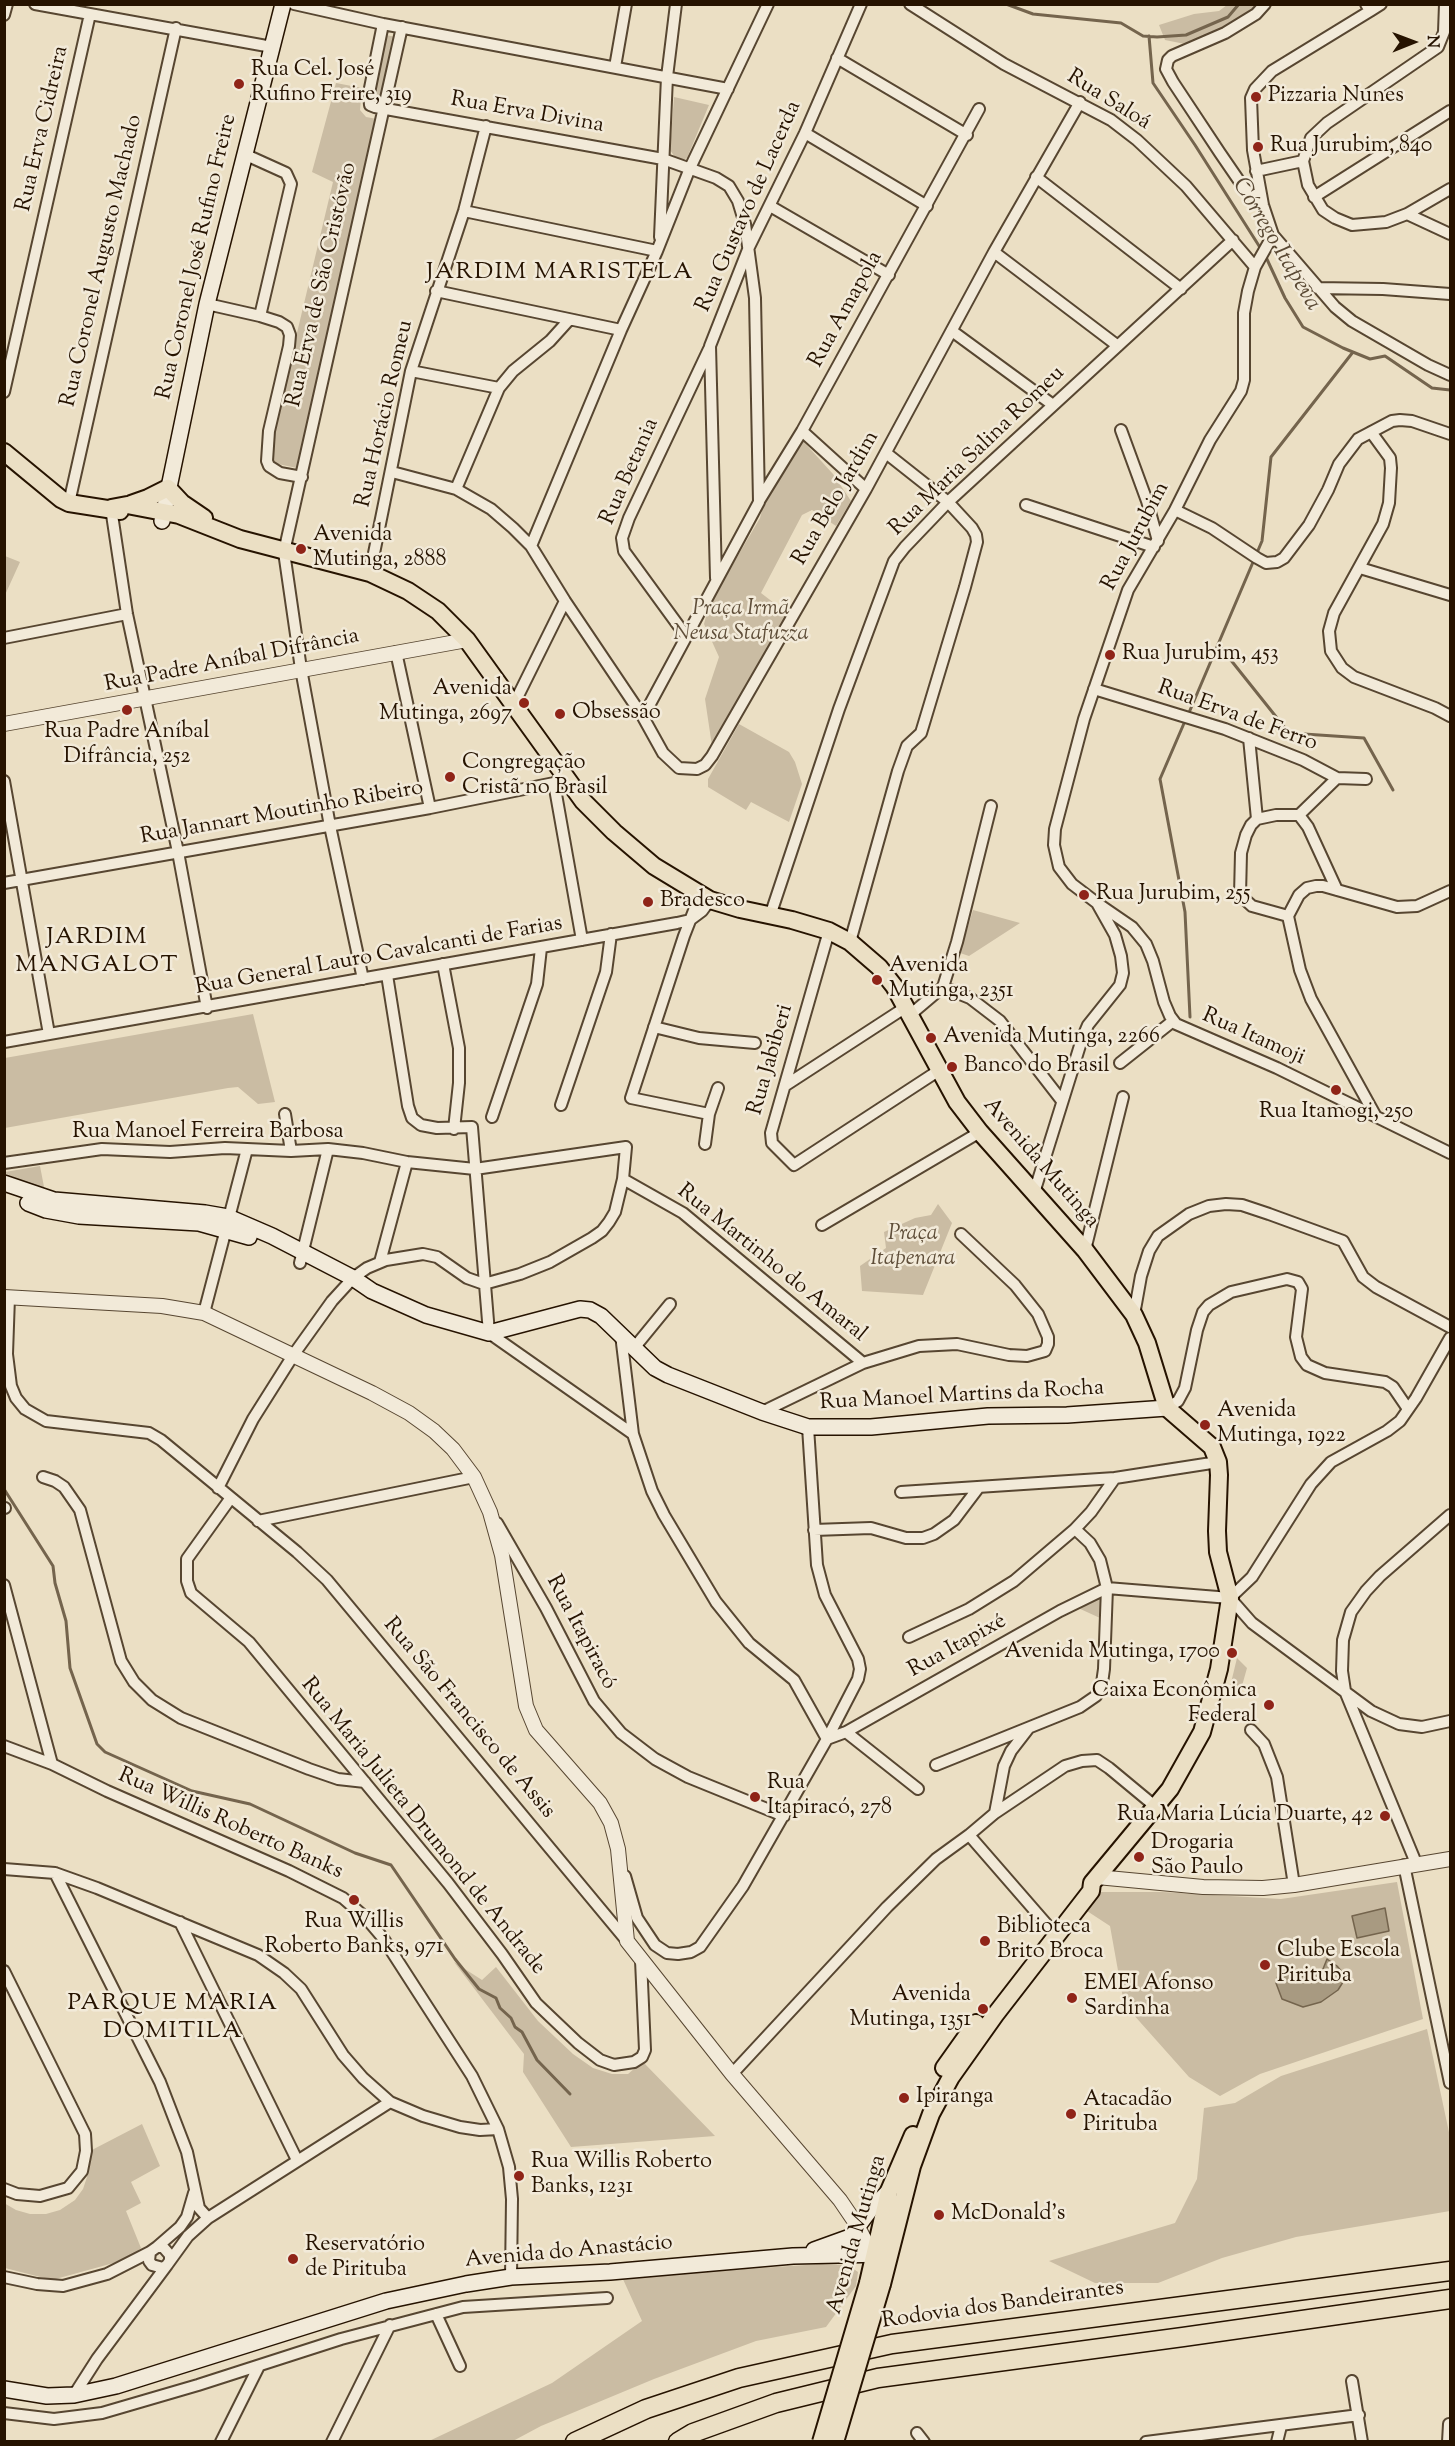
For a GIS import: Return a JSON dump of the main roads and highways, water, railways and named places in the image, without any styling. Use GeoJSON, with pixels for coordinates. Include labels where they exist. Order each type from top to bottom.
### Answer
{"type":"FeatureCollection","features":[{"type":"Feature","properties":{"kind":"highway","name":"Rodovia dos Bandeirantes"},"geometry":{"type":"LineString","coordinates":[[575,2442],[646,2409],[739,2378],[892,2344],[1450,2271]]}},
{"type":"Feature","properties":{"kind":"highway"},"geometry":{"type":"LineString","coordinates":[[678,2442],[693,2433],[776,2403],[878,2378],[1450,2299]]}},
{"type":"Feature","properties":{"kind":"main road","name":"Rua Coronel José Rufino Freire"},"geometry":{"type":"LineString","coordinates":[[163,517],[207,304],[283,4]]}},
{"type":"Feature","properties":{"kind":"main road","name":"Avenida Mutinga"},"geometry":{"type":"LineString","coordinates":[[4,452],[51,492],[69,503],[119,507],[216,528],[232,537]]}},
{"type":"Feature","properties":{"kind":"main road"},"geometry":{"type":"LineString","coordinates":[[119,507],[148,498],[168,488],[216,528]]}},
{"type":"Feature","properties":{"kind":"main road","name":"Avenida Mutinga"},"geometry":{"type":"LineString","coordinates":[[163,517],[215,536],[232,537],[370,573],[408,591],[438,611],[467,640],[491,670],[559,780],[654,866],[705,897],[829,931],[850,942],[879,968],[908,1011],[938,1071],[957,1102],[980,1132],[1085,1250],[1134,1315],[1147,1343],[1167,1408],[1212,1447],[1218,1461],[1218,1552],[1230,1598],[1220,1669],[1202,1732],[1170,1789],[1016,1988],[951,2077],[932,2114],[918,2149],[896,2226],[881,2254]]}},
{"type":"Feature","properties":{"kind":"main road"},"geometry":{"type":"LineString","coordinates":[[4,1183],[54,1200],[205,1213],[226,1223]]}},
{"type":"Feature","properties":{"kind":"main road"},"geometry":{"type":"LineString","coordinates":[[4,1194],[46,1210],[79,1216],[226,1223]]}},
{"type":"Feature","properties":{"kind":"main road","name":"Rua Manoel Martins da Rocha"},"geometry":{"type":"LineString","coordinates":[[226,1223],[272,1236],[302,1258],[349,1282],[426,1315],[489,1334],[585,1309],[601,1316],[655,1368],[668,1375],[762,1412],[808,1427],[872,1427],[988,1416],[1067,1415],[1167,1408]]}},
{"type":"Feature","properties":{"kind":"main road","name":"Avenida Mutinga"},"geometry":{"type":"LineString","coordinates":[[835,2442],[875,2283],[889,2191],[940,2075],[958,2045],[1049,1927],[1084,1886],[1101,1879]]}},
{"type":"Feature","properties":{"kind":"main road"},"geometry":{"type":"LineString","coordinates":[[889,2191],[897,2201],[896,2226]]}},
{"type":"Feature","properties":{"kind":"main road","name":"Avenida do Anastácio"},"geometry":{"type":"LineString","coordinates":[[793,2256],[845,2240],[889,2191]]}},
{"type":"Feature","properties":{"kind":"main road","name":"Avenida do Anastácio"},"geometry":{"type":"LineString","coordinates":[[4,2389],[47,2396],[74,2395],[116,2386],[386,2301],[511,2277],[610,2272],[793,2256],[881,2254]]}},
{"type":"Feature","properties":{"kind":"main road","name":"Avenida Mutinga"},"geometry":{"type":"LineString","coordinates":[[821,2442],[875,2283]]}},
{"type":"Feature","properties":{"kind":"waterway"},"geometry":{"type":"LineString","coordinates":[[1006,4],[1033,14],[1121,23],[1143,36],[1157,37],[1186,35],[1228,17],[1239,4]]}},
{"type":"Feature","properties":{"kind":"waterway","name":"Córrego Itapeva"},"geometry":{"type":"LineString","coordinates":[[1149,36],[1153,83],[1261,249]]}},
{"type":"Feature","properties":{"kind":"waterway","name":"Córrego Itapeva"},"geometry":{"type":"LineString","coordinates":[[1265,255],[1285,298],[1303,327],[1370,359],[1385,356],[1432,388],[1450,390]]}},
{"type":"Feature","properties":{"kind":"waterway"},"geometry":{"type":"LineString","coordinates":[[1188,715],[1262,541],[1271,457],[1353,352]]}},
{"type":"Feature","properties":{"kind":"waterway"},"geometry":{"type":"LineString","coordinates":[[1218,644],[1289,733],[1364,738],[1393,790]]}},
{"type":"Feature","properties":{"kind":"waterway"},"geometry":{"type":"LineString","coordinates":[[1185,721],[1160,779],[1185,912],[1190,1017]]}},
{"type":"Feature","properties":{"kind":"waterway"},"geometry":{"type":"LineString","coordinates":[[4,1489],[53,1566],[55,1583],[66,1621],[70,1668],[97,1744],[105,1752],[192,1791],[250,1804],[355,1853],[391,1865],[455,1959],[479,1989],[496,1998],[500,2008],[522,2032],[537,2060],[570,2094]]}},
{"type":"Feature","properties":{"kind":"place","name":"Rua Cel. José Rufino Freire, 319"},"geometry":{"type":"Point","coordinates":[239,84]}},
{"type":"Feature","properties":{"kind":"place","name":"Pizzaria Nunes"},"geometry":{"type":"Point","coordinates":[1256,97]}},
{"type":"Feature","properties":{"kind":"place","name":"Rua Jurubim, 840"},"geometry":{"type":"Point","coordinates":[1258,147]}},
{"type":"Feature","properties":{"kind":"place","name":"Avenida Mutinga, 2888"},"geometry":{"type":"Point","coordinates":[301,549]}},
{"type":"Feature","properties":{"kind":"place","name":"Rua Jurubim, 453"},"geometry":{"type":"Point","coordinates":[1110,655]}},
{"type":"Feature","properties":{"kind":"place","name":"Avenida Mutinga, 2697"},"geometry":{"type":"Point","coordinates":[524,703]}},
{"type":"Feature","properties":{"kind":"place","name":"Rua Padre Aníbal Difrância, 252"},"geometry":{"type":"Point","coordinates":[127,710]}},
{"type":"Feature","properties":{"kind":"place","name":"Obsessão"},"geometry":{"type":"Point","coordinates":[560,714]}},
{"type":"Feature","properties":{"kind":"place","name":"Congregação Cristã no Brasil"},"geometry":{"type":"Point","coordinates":[450,777]}},
{"type":"Feature","properties":{"kind":"place","name":"Rua Jurubim, 255"},"geometry":{"type":"Point","coordinates":[1084,895]}},
{"type":"Feature","properties":{"kind":"place","name":"Bradesco"},"geometry":{"type":"Point","coordinates":[648,902]}},
{"type":"Feature","properties":{"kind":"place","name":"Avenida Mutinga, 2351"},"geometry":{"type":"Point","coordinates":[877,980]}},
{"type":"Feature","properties":{"kind":"place","name":"Avenida Mutinga, 2266"},"geometry":{"type":"Point","coordinates":[931,1038]}},
{"type":"Feature","properties":{"kind":"place","name":"Banco do Brasil"},"geometry":{"type":"Point","coordinates":[952,1067]}},
{"type":"Feature","properties":{"kind":"place","name":"Rua Itamogi, 250"},"geometry":{"type":"Point","coordinates":[1336,1090]}},
{"type":"Feature","properties":{"kind":"place","name":"Avenida Mutinga, 1922"},"geometry":{"type":"Point","coordinates":[1205,1425]}},
{"type":"Feature","properties":{"kind":"place","name":"Avenida Mutinga, 1700"},"geometry":{"type":"Point","coordinates":[1232,1653]}},
{"type":"Feature","properties":{"kind":"place","name":"Caixa Econômica Federal"},"geometry":{"type":"Point","coordinates":[1269,1705]}},
{"type":"Feature","properties":{"kind":"place","name":"Rua Itapiracó, 278"},"geometry":{"type":"Point","coordinates":[755,1797]}},
{"type":"Feature","properties":{"kind":"place","name":"Rua Maria Lúcia Duarte, 42"},"geometry":{"type":"Point","coordinates":[1385,1816]}},
{"type":"Feature","properties":{"kind":"place","name":"Drogaria São Paulo"},"geometry":{"type":"Point","coordinates":[1139,1857]}},
{"type":"Feature","properties":{"kind":"place","name":"Rua Willis Roberto Banks, 971"},"geometry":{"type":"Point","coordinates":[354,1900]}},
{"type":"Feature","properties":{"kind":"place","name":"Biblioteca Brito Broca"},"geometry":{"type":"Point","coordinates":[985,1941]}},
{"type":"Feature","properties":{"kind":"place","name":"Clube Escola Pirituba"},"geometry":{"type":"Point","coordinates":[1265,1965]}},
{"type":"Feature","properties":{"kind":"place","name":"EMEI Afonso Sardinha"},"geometry":{"type":"Point","coordinates":[1072,1998]}},
{"type":"Feature","properties":{"kind":"place","name":"Avenida Mutinga, 1351"},"geometry":{"type":"Point","coordinates":[983,2009]}},
{"type":"Feature","properties":{"kind":"place","name":"Ipiranga"},"geometry":{"type":"Point","coordinates":[904,2098]}},
{"type":"Feature","properties":{"kind":"place","name":"Atacadão Pirituba"},"geometry":{"type":"Point","coordinates":[1071,2114]}},
{"type":"Feature","properties":{"kind":"place","name":"Rua Willis Roberto Banks, 1231"},"geometry":{"type":"Point","coordinates":[519,2176]}},
{"type":"Feature","properties":{"kind":"place","name":"McDonald's"},"geometry":{"type":"Point","coordinates":[939,2215]}},
{"type":"Feature","properties":{"kind":"place","name":"Reservatório de Pirituba"},"geometry":{"type":"Point","coordinates":[293,2259]}},
{"type":"Feature","properties":{"kind":"district","name":"JARDIM MARISTELA"},"geometry":{"type":"Point","coordinates":[560,274]}},
{"type":"Feature","properties":{"kind":"district","name":"JARDIM MANGALOT"},"geometry":{"type":"Point","coordinates":[97,953]}},
{"type":"Feature","properties":{"kind":"district","name":"PARQUE MARIA DOMITILA"},"geometry":{"type":"Point","coordinates":[173,2019]}},
{"type":"Feature","properties":{"kind":"park label","name":"Praça Irmã Neusa Stafuzza"},"geometry":{"type":"Point","coordinates":[741,622]}},
{"type":"Feature","properties":{"kind":"park label","name":"Praça Itapenara"},"geometry":{"type":"Point","coordinates":[913,1248]}}]}
